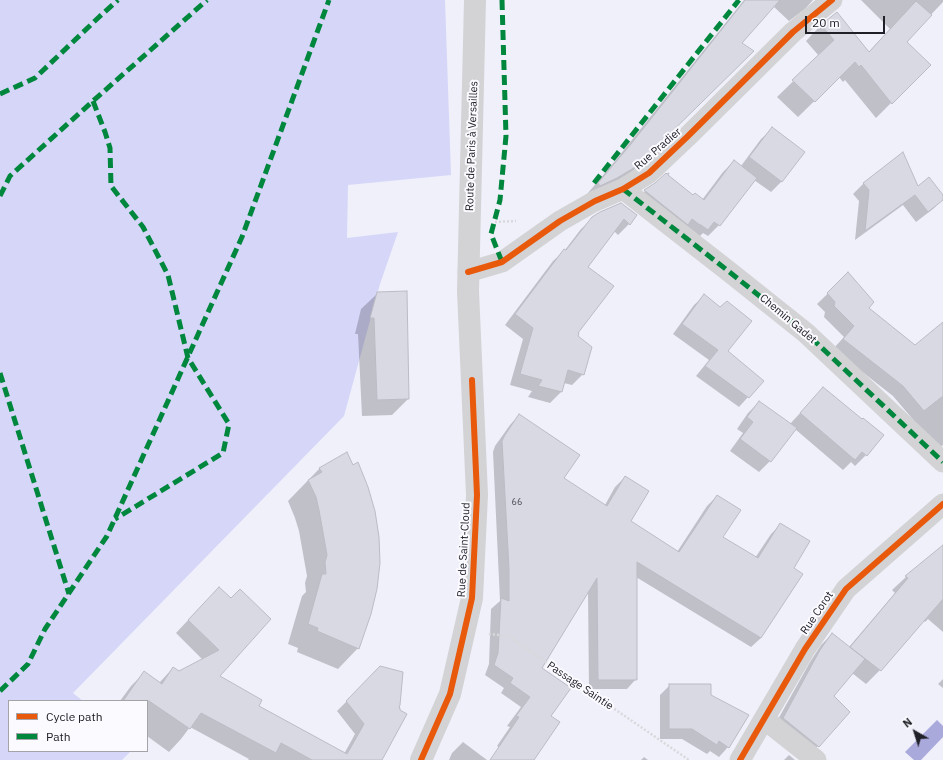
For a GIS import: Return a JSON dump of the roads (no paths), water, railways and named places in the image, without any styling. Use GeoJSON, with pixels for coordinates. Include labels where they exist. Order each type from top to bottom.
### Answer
{"type":"FeatureCollection","features":[{"type":"Feature","properties":{"kind":"main road","name":"Route de Paris à Versailles"},"geometry":{"type":"LineString","coordinates":[[468,282],[476,0]]}},
{"type":"Feature","properties":{"kind":"main road","name":"Rue de Saint-Cloud"},"geometry":{"type":"LineString","coordinates":[[421,760],[450,694],[472,598],[477,495],[468,282]]}},
{"type":"Feature","properties":{"kind":"street","name":"Rue Pradier"},"geometry":{"type":"LineString","coordinates":[[468,282],[502,262],[560,221],[595,201],[623,189],[649,173],[793,32],[832,0]]}},
{"type":"Feature","properties":{"kind":"street","name":"Chemin Gadet"},"geometry":{"type":"LineString","coordinates":[[623,189],[806,333],[943,462]]}},
{"type":"Feature","properties":{"kind":"street","name":"Rue Corot"},"geometry":{"type":"LineString","coordinates":[[740,760],[805,649],[846,588],[940,509]]}},
{"type":"Feature","properties":{"kind":"street"},"geometry":{"type":"LineString","coordinates":[[764,719],[816,760]]}}]}
